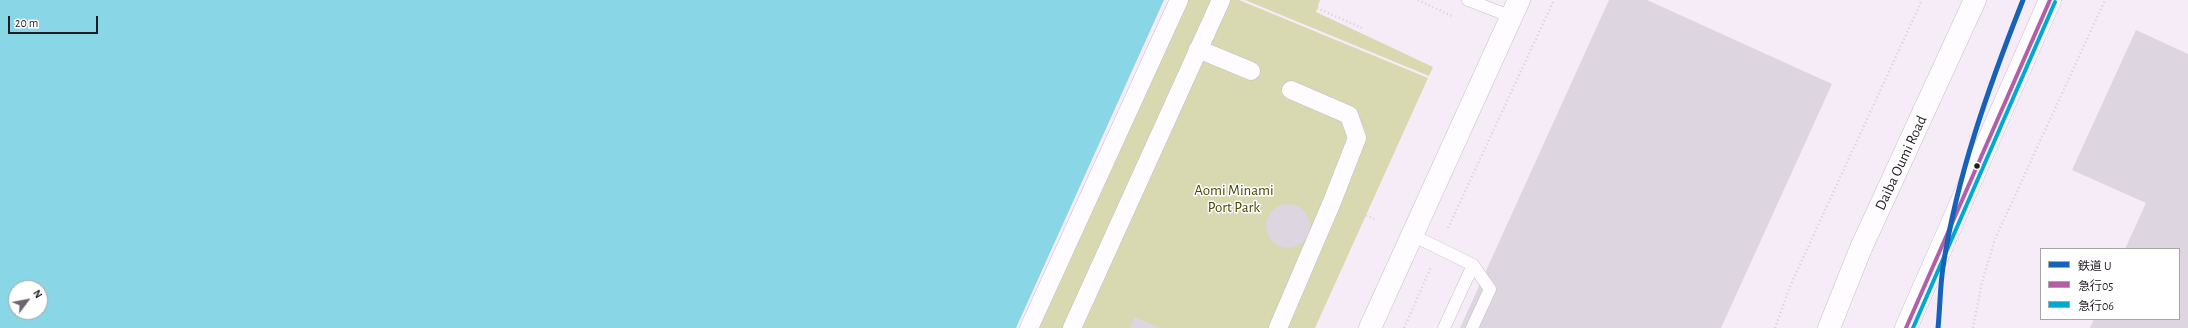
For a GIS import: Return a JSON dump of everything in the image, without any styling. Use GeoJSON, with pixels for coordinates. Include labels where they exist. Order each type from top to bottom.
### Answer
{"type":"FeatureCollection","features":[{"type":"Feature","properties":{"kind":"main road","name":"Daiba Oumi Road"},"geometry":{"type":"LineString","coordinates":[[1829,328],[1861,248],[1975,0]]}},
{"type":"Feature","properties":{"kind":"main road"},"geometry":{"type":"LineString","coordinates":[[1906,328],[2050,0]]}},
{"type":"Feature","properties":{"kind":"main road"},"geometry":{"type":"LineString","coordinates":[[1372,327],[1412,235],[1516,8]]}},
{"type":"Feature","properties":{"kind":"street"},"geometry":{"type":"LineString","coordinates":[[1029,328],[1179,0]]}},
{"type":"Feature","properties":{"kind":"street"},"geometry":{"type":"LineString","coordinates":[[1072,328],[1221,0]]}},
{"type":"Feature","properties":{"kind":"street"},"geometry":{"type":"LineString","coordinates":[[1198,49],[1251,71]]}},
{"type":"Feature","properties":{"kind":"street"},"geometry":{"type":"LineString","coordinates":[[1278,328],[1332,202],[1357,138],[1349,116],[1291,90]]}},
{"type":"Feature","properties":{"kind":"lane"},"geometry":{"type":"LineString","coordinates":[[1468,0],[1516,8]]}},
{"type":"Feature","properties":{"kind":"lane"},"geometry":{"type":"LineString","coordinates":[[1412,235],[1473,265],[1490,289],[1472,328]]}},
{"type":"Feature","properties":{"kind":"lane"},"geometry":{"type":"LineString","coordinates":[[1444,328],[1473,265]]}},
{"type":"Feature","properties":{"kind":"path"},"geometry":{"type":"LineString","coordinates":[[1418,0],[1456,18]]}},
{"type":"Feature","properties":{"kind":"path"},"geometry":{"type":"LineString","coordinates":[[1404,328],[1439,248],[1554,0]]}},
{"type":"Feature","properties":{"kind":"path"},"geometry":{"type":"LineString","coordinates":[[1775,328],[1791,284],[1922,0]]}},
{"type":"Feature","properties":{"kind":"path"},"geometry":{"type":"LineString","coordinates":[[1973,328],[1982,282],[1995,239],[2105,0]]}},
{"type":"Feature","properties":{"kind":"path"},"geometry":{"type":"LineString","coordinates":[[1317,8],[1362,28]]}},
{"type":"Feature","properties":{"kind":"green space","name":"Aomi Minami Port Park"},"geometry":{"type":"Polygon","coordinates":[[[1187,0],[1239,0],[1428,78],[1315,328],[1033,328],[1187,0]]]}},
{"type":"Feature","properties":{"kind":"green space"},"geometry":{"type":"Polygon","coordinates":[[[1245,0],[1320,0],[1316,12],[1433,67],[1429,76],[1245,0]]]}},
{"type":"Feature","properties":{"kind":"water"},"geometry":{"type":"Polygon","coordinates":[[[0,0],[1164,0],[1016,328],[0,328],[0,0]]]}},
{"type":"Feature","properties":{"kind":"building"},"geometry":{"type":"Polygon","coordinates":[[[1609,0],[1647,0],[1832,84],[1721,328],[1460,328],[1609,0]]]}},
{"type":"Feature","properties":{"kind":"building"},"geometry":{"type":"Polygon","coordinates":[[[2136,30],[2188,54],[2188,328],[2090,328],[2094,320],[2180,320],[2180,248],[2125,248],[2146,203],[2072,170],[2136,30]]]}},
{"type":"Feature","properties":{"kind":"building"},"geometry":{"type":"Polygon","coordinates":[[[1284,204],[1292,204],[1297,205],[1304,210],[1309,217],[1309,235],[1304,242],[1297,247],[1284,248],[1276,245],[1269,238],[1266,230],[1266,222],[1269,214],[1276,207],[1284,204]]]}},
{"type":"Feature","properties":{"kind":"building"},"geometry":{"type":"Polygon","coordinates":[[[1134,317],[1160,328],[1130,328],[1134,317]]]}},
{"type":"Feature","properties":{"kind":"rail line","name":"U"},"geometry":{"type":"LineString","coordinates":[[1938,328],[1943,267],[1957,199],[1986,98],[2023,0]]}},
{"type":"Feature","properties":{"kind":"transit line","name":"急行05"},"geometry":{"type":"LineString","coordinates":[[1906,328],[2050,0]]}},
{"type":"Feature","properties":{"kind":"transit line","name":"急行06"},"geometry":{"type":"LineString","coordinates":[[1913,328],[2055,2]]}}]}
